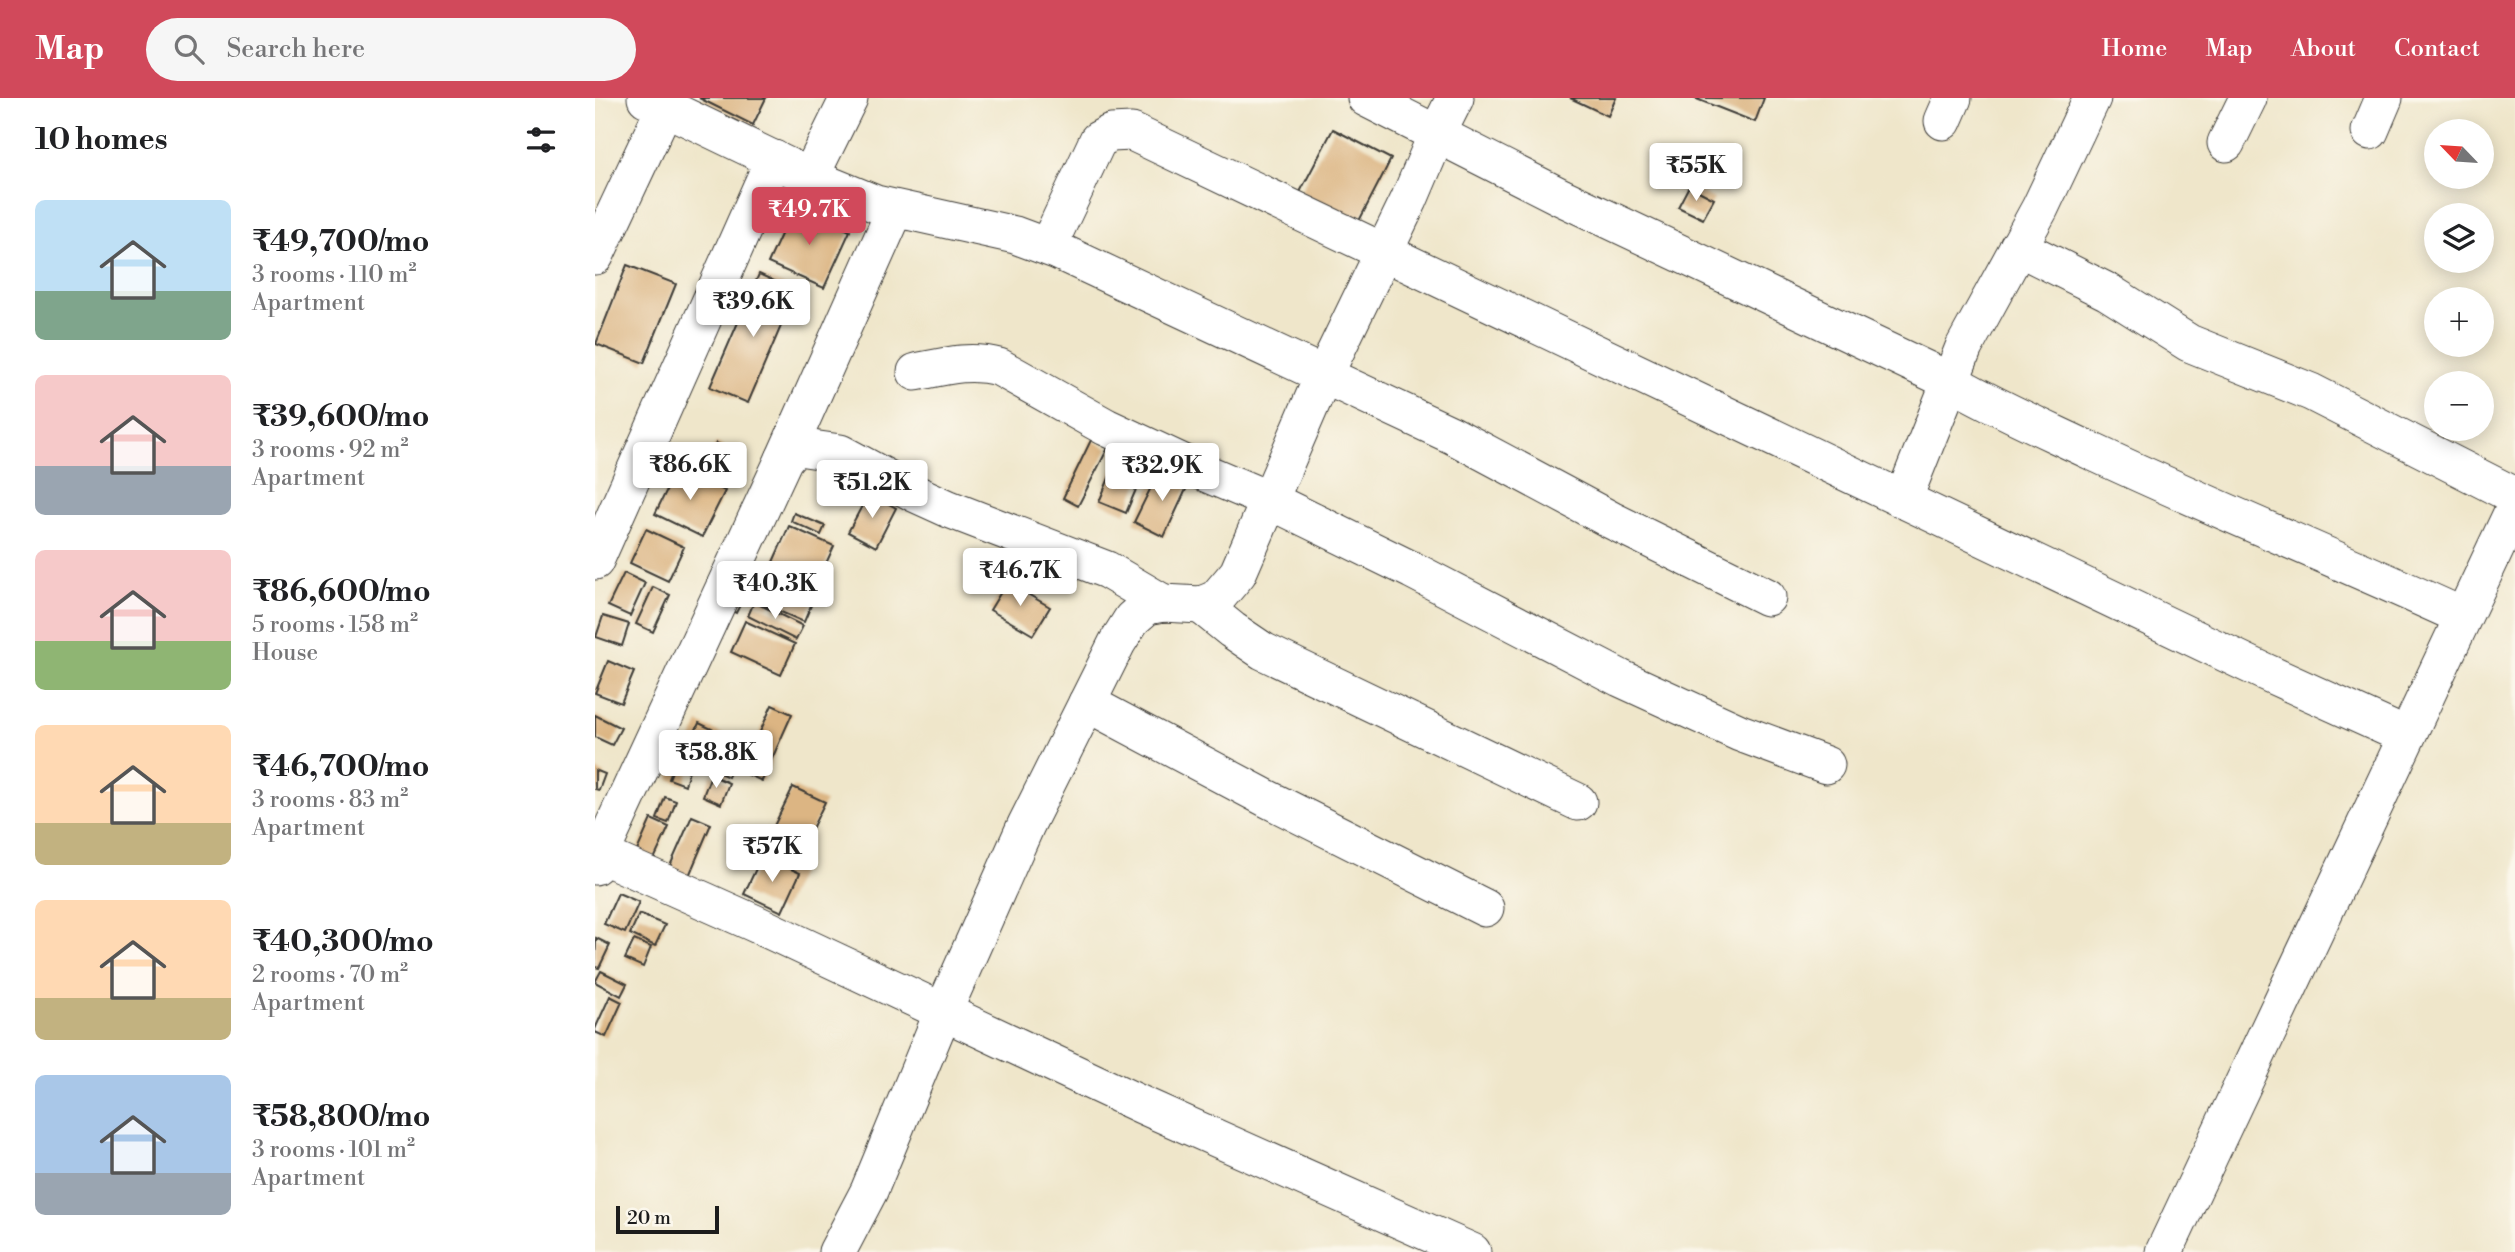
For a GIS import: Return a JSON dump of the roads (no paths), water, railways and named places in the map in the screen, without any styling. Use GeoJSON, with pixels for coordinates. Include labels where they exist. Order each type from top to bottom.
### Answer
{"type":"FeatureCollection","features":[{"type":"Feature","properties":{"kind":"street"},"geometry":{"type":"LineString","coordinates":[[810,177],[849,98]]}},
{"type":"Feature","properties":{"kind":"street"},"geometry":{"type":"LineString","coordinates":[[1366,98],[1561,197],[1950,381],[1982,400],[2151,479],[2462,616]]}},
{"type":"Feature","properties":{"kind":"street"},"geometry":{"type":"LineString","coordinates":[[837,1252],[869,1191],[943,1012],[1026,825],[1117,643],[1132,620],[1147,606],[1163,603],[1201,605],[1216,599],[1238,573],[1324,377],[1455,98]]}},
{"type":"Feature","properties":{"kind":"street"},"geometry":{"type":"LineString","coordinates":[[1903,500],[1975,325],[2040,208],[2092,98]]}},
{"type":"Feature","properties":{"kind":"street"},"geometry":{"type":"LineString","coordinates":[[2226,143],[2248,98]]}},
{"type":"Feature","properties":{"kind":"street"},"geometry":{"type":"LineString","coordinates":[[595,257],[656,102],[810,177],[895,210],[1015,236],[1048,247],[1452,435],[1611,520],[1767,597]]}},
{"type":"Feature","properties":{"kind":"street"},"geometry":{"type":"LineString","coordinates":[[1048,247],[1098,141],[1111,133],[1132,132],[1587,351],[2406,736]]}},
{"type":"Feature","properties":{"kind":"street"},"geometry":{"type":"LineString","coordinates":[[595,561],[774,159]]}},
{"type":"Feature","properties":{"kind":"street"},"geometry":{"type":"LineString","coordinates":[[895,210],[784,459],[597,858],[754,923],[1142,1105],[1472,1252]]}},
{"type":"Feature","properties":{"kind":"street"},"geometry":{"type":"LineString","coordinates":[[2018,247],[2108,292],[2198,348],[2311,392],[2515,496]]}},
{"type":"Feature","properties":{"kind":"street"},"geometry":{"type":"LineString","coordinates":[[916,372],[965,363],[982,362],[999,367],[1106,427],[1269,499],[1620,678],[1741,733],[1826,765]]}},
{"type":"Feature","properties":{"kind":"street"},"geometry":{"type":"LineString","coordinates":[[784,459],[798,447],[840,453],[949,509],[1107,570],[1163,603]]}},
{"type":"Feature","properties":{"kind":"street"},"geometry":{"type":"LineString","coordinates":[[2164,1252],[2515,507]]}},
{"type":"Feature","properties":{"kind":"street"},"geometry":{"type":"LineString","coordinates":[[1201,605],[1232,631],[1263,651],[1579,802]]}},
{"type":"Feature","properties":{"kind":"street"},"geometry":{"type":"LineString","coordinates":[[1087,703],[1266,798],[1485,908]]}}]}
